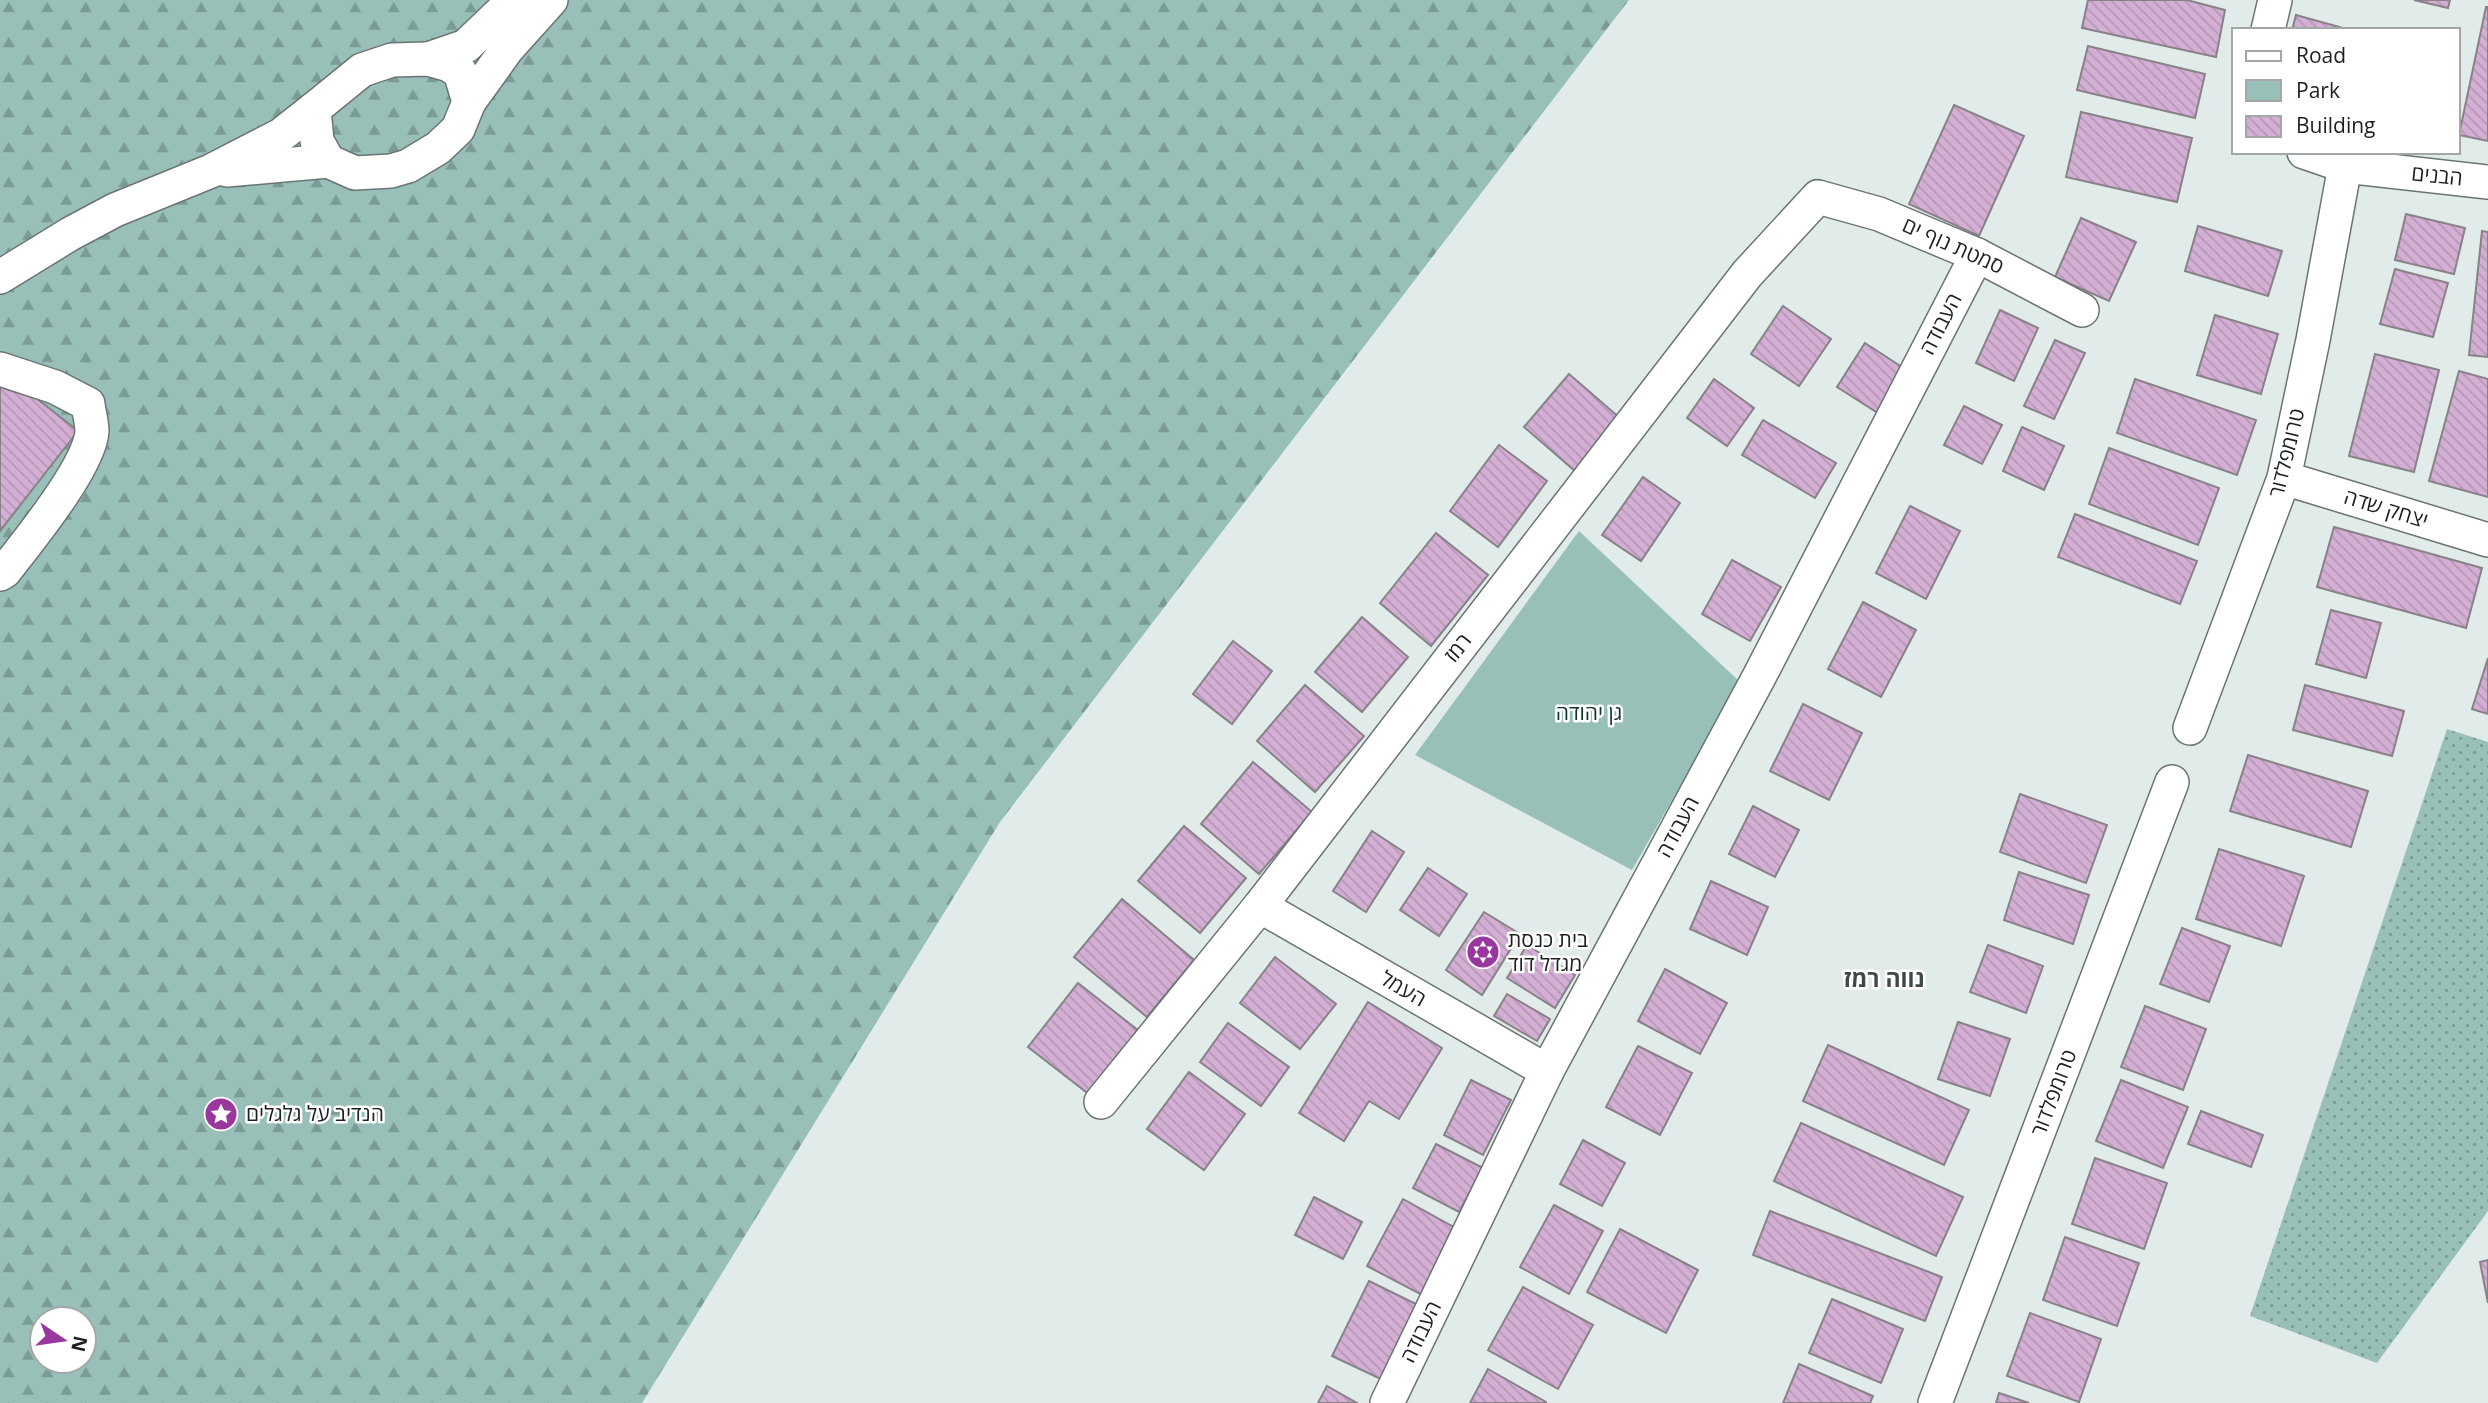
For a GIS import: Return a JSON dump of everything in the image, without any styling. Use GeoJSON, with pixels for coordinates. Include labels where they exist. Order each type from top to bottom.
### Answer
{"type":"FeatureCollection","features":[{"type":"Feature","properties":{"kind":"street"},"geometry":{"type":"LineString","coordinates":[[0,277],[70,233],[115,210],[211,171],[281,135],[362,70],[392,60],[428,59],[466,46],[514,0]]}},
{"type":"Feature","properties":{"kind":"street"},"geometry":{"type":"LineString","coordinates":[[211,171],[328,161],[355,173],[391,171],[408,166],[438,148],[458,129],[469,102],[507,49],[551,0]]}},
{"type":"Feature","properties":{"kind":"street"},"geometry":{"type":"LineString","coordinates":[[2268,28],[2275,0]]}},
{"type":"Feature","properties":{"kind":"street"},"geometry":{"type":"LineString","coordinates":[[428,59],[449,65],[460,72],[469,102]]}},
{"type":"Feature","properties":{"kind":"street"},"geometry":{"type":"LineString","coordinates":[[314,109],[317,141],[328,161]]}},
{"type":"Feature","properties":{"kind":"street","name":"הבנים"},"geometry":{"type":"LineString","coordinates":[[2310,154],[2346,166],[2488,182]]}},
{"type":"Feature","properties":{"kind":"street","name":"טרומפלדור"},"geometry":{"type":"LineString","coordinates":[[2190,728],[2284,478],[2346,166]]}},
{"type":"Feature","properties":{"kind":"street","name":"סמטת נוף ים"},"geometry":{"type":"LineString","coordinates":[[1818,197],[1879,214],[1977,255],[2082,310]]}},
{"type":"Feature","properties":{"kind":"street","name":"רמז"},"geometry":{"type":"LineString","coordinates":[[1101,1102],[1260,906],[1747,274],[1818,197]]}},
{"type":"Feature","properties":{"kind":"street","name":"העבודה"},"geometry":{"type":"LineString","coordinates":[[1387,1403],[1546,1071],[1759,677],[1977,255]]}},
{"type":"Feature","properties":{"kind":"street"},"geometry":{"type":"LineString","coordinates":[[0,369],[55,387],[88,404],[92,431],[86,456],[44,519],[0,574]]}},
{"type":"Feature","properties":{"kind":"street","name":"יצחק שדה"},"geometry":{"type":"LineString","coordinates":[[2284,478],[2488,540]]}},
{"type":"Feature","properties":{"kind":"street","name":"טרומפלדור"},"geometry":{"type":"LineString","coordinates":[[1935,1403],[2172,782]]}},
{"type":"Feature","properties":{"kind":"street","name":"העמל"},"geometry":{"type":"LineString","coordinates":[[1260,906],[1546,1071]]}},
{"type":"Feature","properties":{"kind":"green space"},"geometry":{"type":"Polygon","coordinates":[[[0,0],[1629,0],[1000,822],[642,1403],[0,1403],[0,0]]]}},
{"type":"Feature","properties":{"kind":"green space","name":"גן יהודה"},"geometry":{"type":"Polygon","coordinates":[[[1579,531],[1740,682],[1632,870],[1415,755],[1579,531]]]}},
{"type":"Feature","properties":{"kind":"green space"},"geometry":{"type":"Polygon","coordinates":[[[2447,729],[2488,742],[2488,1211],[2377,1363],[2250,1316],[2447,729]]]}},
{"type":"Feature","properties":{"kind":"building"},"geometry":{"type":"Polygon","coordinates":[[[2088,0],[2187,0],[2225,10],[2216,57],[2082,28],[2088,0]]]}},
{"type":"Feature","properties":{"kind":"building"},"geometry":{"type":"Polygon","coordinates":[[[2414,0],[2450,0],[2448,8],[2414,0]]]}},
{"type":"Feature","properties":{"kind":"building"},"geometry":{"type":"Polygon","coordinates":[[[2488,7],[2488,141],[2460,135],[2488,7]]]}},
{"type":"Feature","properties":{"kind":"building"},"geometry":{"type":"Polygon","coordinates":[[[2296,15],[2343,28],[2293,28],[2296,15]]]}},
{"type":"Feature","properties":{"kind":"building"},"geometry":{"type":"Polygon","coordinates":[[[2088,46],[2205,74],[2195,118],[2077,90],[2088,46]]]}},
{"type":"Feature","properties":{"kind":"building"},"geometry":{"type":"Polygon","coordinates":[[[1954,105],[2024,136],[1979,236],[1909,204],[1954,105]]]}},
{"type":"Feature","properties":{"kind":"building"},"geometry":{"type":"Polygon","coordinates":[[[2081,112],[2192,138],[2177,202],[2066,177],[2081,112]]]}},
{"type":"Feature","properties":{"kind":"building"},"geometry":{"type":"Polygon","coordinates":[[[2406,214],[2465,228],[2454,274],[2395,260],[2406,214]]]}},
{"type":"Feature","properties":{"kind":"building"},"geometry":{"type":"Polygon","coordinates":[[[2081,218],[2136,242],[2109,301],[2055,277],[2081,218]]]}},
{"type":"Feature","properties":{"kind":"building"},"geometry":{"type":"Polygon","coordinates":[[[2198,226],[2282,251],[2268,296],[2185,271],[2198,226]]]}},
{"type":"Feature","properties":{"kind":"building"},"geometry":{"type":"Polygon","coordinates":[[[2482,231],[2488,232],[2488,357],[2469,355],[2482,231]]]}},
{"type":"Feature","properties":{"kind":"building"},"geometry":{"type":"Polygon","coordinates":[[[2395,269],[2448,283],[2433,337],[2380,324],[2395,269]]]}},
{"type":"Feature","properties":{"kind":"building"},"geometry":{"type":"Polygon","coordinates":[[[1783,306],[1831,339],[1799,386],[1751,354],[1783,306]]]}},
{"type":"Feature","properties":{"kind":"building"},"geometry":{"type":"Polygon","coordinates":[[[2000,310],[2038,328],[2014,381],[1976,363],[2000,310]]]}},
{"type":"Feature","properties":{"kind":"building"},"geometry":{"type":"Polygon","coordinates":[[[2215,315],[2278,334],[2261,394],[2197,375],[2215,315]]]}},
{"type":"Feature","properties":{"kind":"building"},"geometry":{"type":"Polygon","coordinates":[[[2055,340],[2085,353],[2054,419],[2024,406],[2055,340]]]}},
{"type":"Feature","properties":{"kind":"building"},"geometry":{"type":"Polygon","coordinates":[[[1865,343],[1905,369],[1878,413],[1837,387],[1865,343]]]}},
{"type":"Feature","properties":{"kind":"building"},"geometry":{"type":"Polygon","coordinates":[[[2375,354],[2439,370],[2414,472],[2349,456],[2375,354]]]}},
{"type":"Feature","properties":{"kind":"building"},"geometry":{"type":"Polygon","coordinates":[[[2459,371],[2488,379],[2488,497],[2429,481],[2459,371]]]}},
{"type":"Feature","properties":{"kind":"building"},"geometry":{"type":"Polygon","coordinates":[[[1569,374],[1620,418],[1575,471],[1524,427],[1569,374]]]}},
{"type":"Feature","properties":{"kind":"building"},"geometry":{"type":"Polygon","coordinates":[[[8,376],[78,431],[0,531],[0,387],[8,376]]]}},
{"type":"Feature","properties":{"kind":"building"},"geometry":{"type":"Polygon","coordinates":[[[1714,379],[1754,408],[1727,446],[1687,418],[1714,379]]]}},
{"type":"Feature","properties":{"kind":"building"},"geometry":{"type":"Polygon","coordinates":[[[2135,379],[2256,420],[2237,475],[2117,433],[2135,379]]]}},
{"type":"Feature","properties":{"kind":"building"},"geometry":{"type":"Polygon","coordinates":[[[1964,406],[2002,425],[1982,464],[1944,445],[1964,406]]]}},
{"type":"Feature","properties":{"kind":"building"},"geometry":{"type":"Polygon","coordinates":[[[1763,420],[1836,463],[1815,498],[1742,455],[1763,420]]]}},
{"type":"Feature","properties":{"kind":"building"},"geometry":{"type":"Polygon","coordinates":[[[2022,427],[2064,446],[2044,490],[2003,471],[2022,427]]]}},
{"type":"Feature","properties":{"kind":"building"},"geometry":{"type":"Polygon","coordinates":[[[1499,445],[1547,481],[1498,547],[1450,511],[1499,445]]]}},
{"type":"Feature","properties":{"kind":"building"},"geometry":{"type":"Polygon","coordinates":[[[2109,448],[2219,488],[2198,545],[2089,504],[2109,448]]]}},
{"type":"Feature","properties":{"kind":"building"},"geometry":{"type":"Polygon","coordinates":[[[1643,477],[1680,503],[1641,561],[1602,535],[1643,477]]]}},
{"type":"Feature","properties":{"kind":"building"},"geometry":{"type":"Polygon","coordinates":[[[1910,506],[1960,531],[1926,599],[1876,573],[1910,506]]]}},
{"type":"Feature","properties":{"kind":"building"},"geometry":{"type":"Polygon","coordinates":[[[2075,514],[2197,561],[2180,604],[2058,557],[2075,514]]]}},
{"type":"Feature","properties":{"kind":"building"},"geometry":{"type":"Polygon","coordinates":[[[2334,527],[2482,568],[2466,628],[2317,587],[2334,527]]]}},
{"type":"Feature","properties":{"kind":"building"},"geometry":{"type":"Polygon","coordinates":[[[1436,533],[1488,575],[1431,646],[1380,603],[1436,533]]]}},
{"type":"Feature","properties":{"kind":"building"},"geometry":{"type":"Polygon","coordinates":[[[1732,560],[1781,587],[1750,641],[1702,614],[1732,560]]]}},
{"type":"Feature","properties":{"kind":"building"},"geometry":{"type":"Polygon","coordinates":[[[1863,602],[1916,630],[1881,697],[1828,669],[1863,602]]]}},
{"type":"Feature","properties":{"kind":"building"},"geometry":{"type":"Polygon","coordinates":[[[2331,610],[2381,623],[2366,678],[2316,664],[2331,610]]]}},
{"type":"Feature","properties":{"kind":"building"},"geometry":{"type":"Polygon","coordinates":[[[1362,617],[1408,657],[1362,712],[1315,672],[1362,617]]]}},
{"type":"Feature","properties":{"kind":"building"},"geometry":{"type":"Polygon","coordinates":[[[1233,641],[1272,671],[1232,724],[1193,694],[1233,641]]]}},
{"type":"Feature","properties":{"kind":"building"},"geometry":{"type":"Polygon","coordinates":[[[2488,658],[2488,714],[2472,709],[2488,658]]]}},
{"type":"Feature","properties":{"kind":"building"},"geometry":{"type":"Polygon","coordinates":[[[1305,685],[1364,736],[1315,792],[1257,741],[1305,685]]]}},
{"type":"Feature","properties":{"kind":"building"},"geometry":{"type":"Polygon","coordinates":[[[2305,685],[2404,711],[2392,756],[2293,730],[2305,685]]]}},
{"type":"Feature","properties":{"kind":"building"},"geometry":{"type":"Polygon","coordinates":[[[1803,704],[1862,733],[1829,800],[1770,771],[1803,704]]]}},
{"type":"Feature","properties":{"kind":"building"},"geometry":{"type":"Polygon","coordinates":[[[2248,755],[2368,791],[2351,847],[2230,811],[2248,755]]]}},
{"type":"Feature","properties":{"kind":"building"},"geometry":{"type":"Polygon","coordinates":[[[1253,762],[1312,812],[1259,874],[1201,824],[1253,762]]]}},
{"type":"Feature","properties":{"kind":"building"},"geometry":{"type":"Polygon","coordinates":[[[2020,794],[2107,825],[2086,883],[2000,852],[2020,794]]]}},
{"type":"Feature","properties":{"kind":"building"},"geometry":{"type":"Polygon","coordinates":[[[1753,806],[1799,830],[1775,877],[1729,854],[1753,806]]]}},
{"type":"Feature","properties":{"kind":"building"},"geometry":{"type":"Polygon","coordinates":[[[1184,826],[1246,878],[1200,933],[1138,881],[1184,826]]]}},
{"type":"Feature","properties":{"kind":"building"},"geometry":{"type":"Polygon","coordinates":[[[1372,831],[1404,852],[1366,912],[1333,891],[1372,831]]]}},
{"type":"Feature","properties":{"kind":"building"},"geometry":{"type":"Polygon","coordinates":[[[2219,849],[2304,876],[2281,946],[2196,919],[2219,849]]]}},
{"type":"Feature","properties":{"kind":"building"},"geometry":{"type":"Polygon","coordinates":[[[1428,868],[1467,894],[1439,936],[1400,910],[1428,868]]]}},
{"type":"Feature","properties":{"kind":"building"},"geometry":{"type":"Polygon","coordinates":[[[2019,872],[2089,895],[2073,944],[2004,920],[2019,872]]]}},
{"type":"Feature","properties":{"kind":"building"},"geometry":{"type":"Polygon","coordinates":[[[1711,881],[1768,907],[1747,955],[1690,929],[1711,881]]]}},
{"type":"Feature","properties":{"kind":"building"},"geometry":{"type":"Polygon","coordinates":[[[1122,899],[1194,960],[1147,1017],[1074,957],[1122,899]]]}},
{"type":"Feature","properties":{"kind":"building","name":"בית כנסת מגדל דוד"},"geometry":{"type":"Polygon","coordinates":[[[1484,912],[1520,934],[1482,995],[1446,970],[1484,912]]]}},
{"type":"Feature","properties":{"kind":"building"},"geometry":{"type":"Polygon","coordinates":[[[2182,928],[2230,946],[2209,1002],[2160,984],[2182,928]]]}},
{"type":"Feature","properties":{"kind":"building"},"geometry":{"type":"Polygon","coordinates":[[[1527,945],[1575,975],[1555,1008],[1507,978],[1527,945]]]}},
{"type":"Feature","properties":{"kind":"building"},"geometry":{"type":"Polygon","coordinates":[[[1988,945],[2043,966],[2026,1013],[1970,992],[1988,945]]]}},
{"type":"Feature","properties":{"kind":"building"},"geometry":{"type":"Polygon","coordinates":[[[1275,957],[1336,1004],[1300,1049],[1240,1003],[1275,957]]]}},
{"type":"Feature","properties":{"kind":"building"},"geometry":{"type":"Polygon","coordinates":[[[1665,969],[1727,1003],[1700,1054],[1638,1021],[1665,969]]]}},
{"type":"Feature","properties":{"kind":"building"},"geometry":{"type":"Polygon","coordinates":[[[1078,983],[1139,1031],[1090,1095],[1028,1047],[1078,983]]]}},
{"type":"Feature","properties":{"kind":"building"},"geometry":{"type":"Polygon","coordinates":[[[1507,994],[1550,1019],[1537,1041],[1494,1016],[1507,994]]]}},
{"type":"Feature","properties":{"kind":"building"},"geometry":{"type":"Polygon","coordinates":[[[1368,1002],[1442,1048],[1399,1119],[1369,1101],[1344,1141],[1299,1113],[1368,1002]]]}},
{"type":"Feature","properties":{"kind":"building"},"geometry":{"type":"Polygon","coordinates":[[[2145,1006],[2206,1029],[2183,1090],[2121,1067],[2145,1006]]]}},
{"type":"Feature","properties":{"kind":"building"},"geometry":{"type":"Polygon","coordinates":[[[1958,1022],[2010,1039],[1990,1096],[1938,1079],[1958,1022]]]}},
{"type":"Feature","properties":{"kind":"building"},"geometry":{"type":"Polygon","coordinates":[[[1228,1023],[1289,1067],[1261,1106],[1200,1062],[1228,1023]]]}},
{"type":"Feature","properties":{"kind":"building"},"geometry":{"type":"Polygon","coordinates":[[[1828,1045],[1969,1110],[1944,1165],[1803,1101],[1828,1045]]]}},
{"type":"Feature","properties":{"kind":"building"},"geometry":{"type":"Polygon","coordinates":[[[1638,1046],[1692,1073],[1660,1135],[1606,1107],[1638,1046]]]}},
{"type":"Feature","properties":{"kind":"building"},"geometry":{"type":"Polygon","coordinates":[[[1189,1072],[1245,1114],[1204,1170],[1147,1129],[1189,1072]]]}},
{"type":"Feature","properties":{"kind":"building"},"geometry":{"type":"Polygon","coordinates":[[[1471,1080],[1511,1100],[1483,1155],[1444,1135],[1471,1080]]]}},
{"type":"Feature","properties":{"kind":"building"},"geometry":{"type":"Polygon","coordinates":[[[2121,1080],[2188,1107],[2163,1168],[2096,1141],[2121,1080]]]}},
{"type":"Feature","properties":{"kind":"building"},"geometry":{"type":"Polygon","coordinates":[[[2201,1111],[2263,1135],[2251,1167],[2188,1144],[2201,1111]]]}},
{"type":"Feature","properties":{"kind":"building"},"geometry":{"type":"Polygon","coordinates":[[[1801,1123],[1963,1197],[1936,1256],[1774,1181],[1801,1123]]]}},
{"type":"Feature","properties":{"kind":"building"},"geometry":{"type":"Polygon","coordinates":[[[1583,1140],[1625,1163],[1602,1206],[1560,1184],[1583,1140]]]}},
{"type":"Feature","properties":{"kind":"building"},"geometry":{"type":"Polygon","coordinates":[[[1436,1144],[1483,1168],[1459,1212],[1413,1188],[1436,1144]]]}},
{"type":"Feature","properties":{"kind":"building"},"geometry":{"type":"Polygon","coordinates":[[[2095,1158],[2167,1183],[2144,1249],[2072,1224],[2095,1158]]]}},
{"type":"Feature","properties":{"kind":"building"},"geometry":{"type":"Polygon","coordinates":[[[1314,1197],[1362,1222],[1343,1259],[1295,1235],[1314,1197]]]}},
{"type":"Feature","properties":{"kind":"building"},"geometry":{"type":"Polygon","coordinates":[[[1403,1199],[1459,1230],[1424,1296],[1367,1266],[1403,1199]]]}},
{"type":"Feature","properties":{"kind":"building"},"geometry":{"type":"Polygon","coordinates":[[[1554,1205],[1603,1231],[1569,1294],[1520,1267],[1554,1205]]]}},
{"type":"Feature","properties":{"kind":"building"},"geometry":{"type":"Polygon","coordinates":[[[1770,1211],[1942,1277],[1925,1321],[1753,1255],[1770,1211]]]}},
{"type":"Feature","properties":{"kind":"building"},"geometry":{"type":"Polygon","coordinates":[[[1620,1229],[1698,1270],[1666,1333],[1587,1292],[1620,1229]]]}},
{"type":"Feature","properties":{"kind":"building"},"geometry":{"type":"Polygon","coordinates":[[[2065,1237],[2139,1263],[2117,1326],[2043,1300],[2065,1237]]]}},
{"type":"Feature","properties":{"kind":"building"},"geometry":{"type":"Polygon","coordinates":[[[2488,1260],[2488,1303],[2480,1262],[2488,1260]]]}},
{"type":"Feature","properties":{"kind":"building"},"geometry":{"type":"Polygon","coordinates":[[[1369,1281],[1424,1308],[1387,1382],[1332,1356],[1369,1281]]]}},
{"type":"Feature","properties":{"kind":"building"},"geometry":{"type":"Polygon","coordinates":[[[1523,1287],[1593,1325],[1558,1389],[1488,1350],[1523,1287]]]}},
{"type":"Feature","properties":{"kind":"building"},"geometry":{"type":"Polygon","coordinates":[[[1832,1299],[1903,1329],[1881,1383],[1809,1353],[1832,1299]]]}},
{"type":"Feature","properties":{"kind":"building"},"geometry":{"type":"Polygon","coordinates":[[[2030,1313],[2101,1339],[2079,1402],[2007,1376],[2030,1313]]]}},
{"type":"Feature","properties":{"kind":"building"},"geometry":{"type":"Polygon","coordinates":[[[1799,1364],[1873,1396],[1870,1403],[1783,1403],[1799,1364]]]}},
{"type":"Feature","properties":{"kind":"building"},"geometry":{"type":"Polygon","coordinates":[[[1488,1369],[1546,1402],[1546,1403],[1470,1403],[1488,1369]]]}},
{"type":"Feature","properties":{"kind":"building"},"geometry":{"type":"Polygon","coordinates":[[[1327,1386],[1357,1403],[1318,1403],[1327,1386]]]}},
{"type":"Feature","properties":{"kind":"building"},"geometry":{"type":"Polygon","coordinates":[[[1999,1393],[2029,1403],[1996,1403],[1999,1393]]]}},
{"type":"Feature","properties":{"kind":"place","name":"בית כנסת מגדל דוד"},"geometry":{"type":"Point","coordinates":[1483,952]}},
{"type":"Feature","properties":{"kind":"place","name":"הנדיב על גלגלים"},"geometry":{"type":"Point","coordinates":[221,1114]}},
{"type":"Feature","properties":{"kind":"district","name":"נווה רמז"},"geometry":{"type":"Point","coordinates":[1884,979]}}]}
